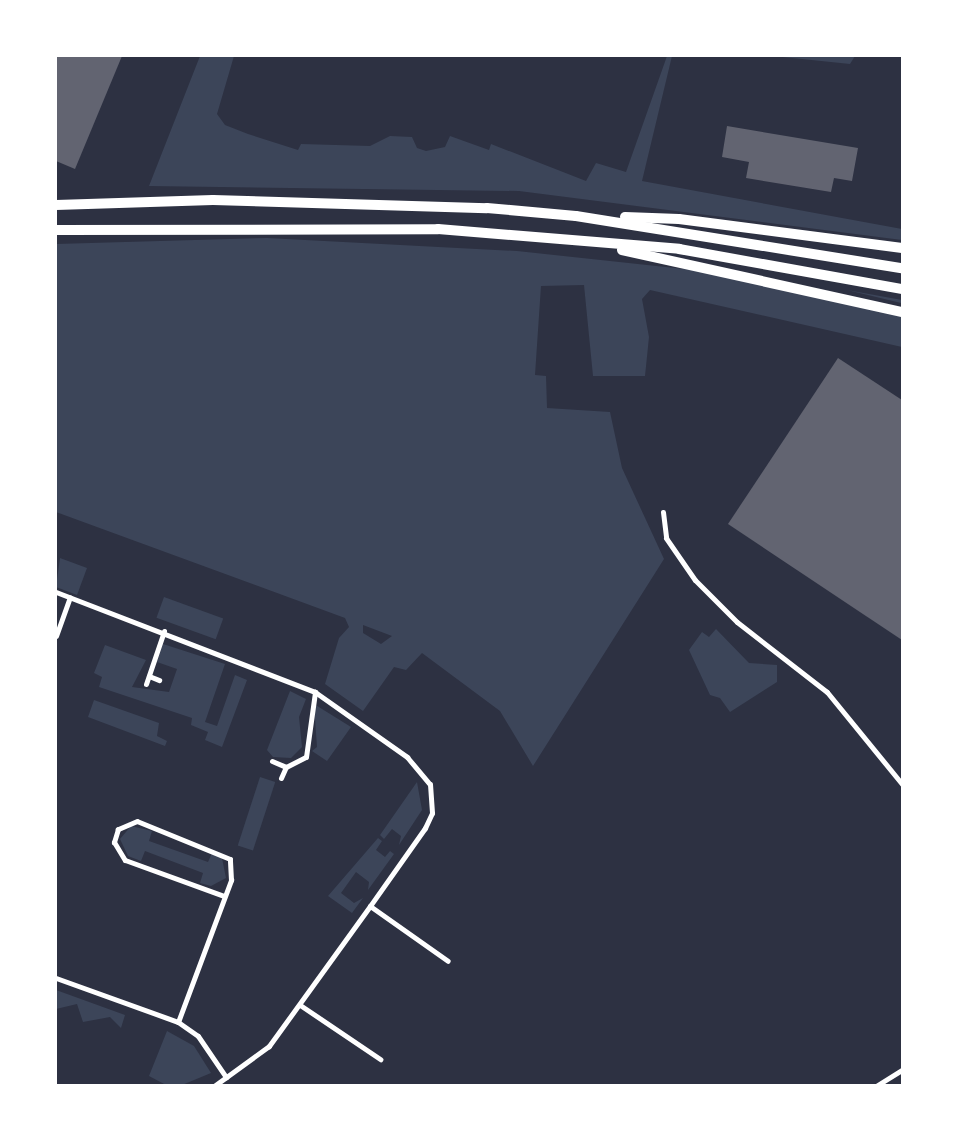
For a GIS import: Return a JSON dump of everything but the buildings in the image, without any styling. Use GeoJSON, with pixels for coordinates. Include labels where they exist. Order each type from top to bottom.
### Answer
{"type":"FeatureCollection","features":[{"type":"Feature","properties":{"kind":"highway"},"geometry":{"type":"LineString","coordinates":[[56,205],[408,204],[576,216],[679,219],[903,248]]}},
{"type":"Feature","properties":{"kind":"highway"},"geometry":{"type":"LineString","coordinates":[[576,216],[903,268]]}},
{"type":"Feature","properties":{"kind":"highway"},"geometry":{"type":"LineString","coordinates":[[56,230],[438,229],[679,249],[903,289]]}},
{"type":"Feature","properties":{"kind":"highway"},"geometry":{"type":"LineString","coordinates":[[571,239],[903,312]]}},
{"type":"Feature","properties":{"kind":"street"},"geometry":{"type":"LineString","coordinates":[[663,512],[666,538],[695,580],[737,622],[827,692],[903,784]]}},
{"type":"Feature","properties":{"kind":"street"},"geometry":{"type":"LineString","coordinates":[[56,592],[165,631],[315,692],[407,757],[430,784],[432,813],[425,828],[300,1005],[268,1046],[214,1086]]}},
{"type":"Feature","properties":{"kind":"street"},"geometry":{"type":"LineString","coordinates":[[56,636],[70,597]]}},
{"type":"Feature","properties":{"kind":"street"},"geometry":{"type":"LineString","coordinates":[[146,684],[165,631]]}},
{"type":"Feature","properties":{"kind":"street"},"geometry":{"type":"LineString","coordinates":[[149,676],[159,680]]}},
{"type":"Feature","properties":{"kind":"street"},"geometry":{"type":"LineString","coordinates":[[272,761],[286,767],[298,764],[309,750],[308,717],[315,692]]}},
{"type":"Feature","properties":{"kind":"street"},"geometry":{"type":"LineString","coordinates":[[281,778],[286,767]]}},
{"type":"Feature","properties":{"kind":"street"},"geometry":{"type":"LineString","coordinates":[[178,1022],[224,896],[233,870],[230,859],[220,850],[137,821],[118,829],[114,842],[125,860],[224,896]]}},
{"type":"Feature","properties":{"kind":"street"},"geometry":{"type":"LineString","coordinates":[[370,906],[448,961]]}},
{"type":"Feature","properties":{"kind":"street"},"geometry":{"type":"LineString","coordinates":[[56,978],[178,1022],[198,1036],[226,1077]]}},
{"type":"Feature","properties":{"kind":"street"},"geometry":{"type":"LineString","coordinates":[[300,1005],[380,1059]]}},
{"type":"Feature","properties":{"kind":"street"},"geometry":{"type":"LineString","coordinates":[[876,1086],[903,1070]]}},
{"type":"Feature","properties":{"kind":"shaded area"},"geometry":{"type":"Polygon","coordinates":[[[200,56],[234,56],[217,114],[225,125],[248,134],[298,150],[301,144],[370,146],[390,136],[412,137],[417,148],[426,151],[445,147],[450,136],[489,150],[491,144],[586,181],[596,163],[626,172],[667,56],[672,56],[642,181],[902,229],[902,240],[519,191],[149,186],[200,56]]]}},
{"type":"Feature","properties":{"kind":"shaded area"},"geometry":{"type":"Polygon","coordinates":[[[773,56],[855,56],[850,64],[773,56]]]}},
{"type":"Feature","properties":{"kind":"shaded area"},"geometry":{"type":"Polygon","coordinates":[[[267,238],[517,251],[712,272],[902,316],[902,347],[650,290],[642,299],[649,337],[645,376],[593,376],[584,285],[541,286],[535,375],[546,376],[547,408],[610,412],[622,468],[664,559],[533,766],[500,711],[422,653],[406,670],[394,667],[363,711],[325,684],[339,638],[349,627],[345,618],[56,512],[56,244],[267,238]],[[363,625],[363,633],[381,644],[392,636],[363,625]]]}},
{"type":"Feature","properties":{"kind":"shaded area"},"geometry":{"type":"Polygon","coordinates":[[[847,290],[902,300],[902,304],[901,303],[847,290]]]}},
{"type":"Feature","properties":{"kind":"shaded area"},"geometry":{"type":"Polygon","coordinates":[[[60,558],[87,568],[77,595],[56,587],[60,558]]]}},
{"type":"Feature","properties":{"kind":"shaded area"},"geometry":{"type":"Polygon","coordinates":[[[164,597],[223,619],[216,639],[156,618],[164,597]]]}},
{"type":"Feature","properties":{"kind":"shaded area"},"geometry":{"type":"Polygon","coordinates":[[[716,629],[749,663],[777,665],[777,682],[730,712],[720,698],[710,695],[689,650],[702,632],[709,637],[716,629]]]}},
{"type":"Feature","properties":{"kind":"shaded area"},"geometry":{"type":"Polygon","coordinates":[[[163,644],[225,664],[205,722],[217,726],[235,675],[247,680],[222,747],[205,740],[208,732],[191,725],[192,718],[99,687],[102,677],[94,673],[105,645],[146,660],[132,687],[169,692],[177,669],[157,662],[163,644]]]}},
{"type":"Feature","properties":{"kind":"shaded area"},"geometry":{"type":"Polygon","coordinates":[[[290,691],[306,699],[299,717],[302,747],[291,758],[273,757],[267,750],[290,691]]]}},
{"type":"Feature","properties":{"kind":"shaded area"},"geometry":{"type":"Polygon","coordinates":[[[94,700],[159,723],[157,736],[167,741],[165,746],[88,717],[94,700]]]}},
{"type":"Feature","properties":{"kind":"shaded area"},"geometry":{"type":"Polygon","coordinates":[[[314,704],[351,727],[327,761],[312,751],[317,747],[314,704]]]}},
{"type":"Feature","properties":{"kind":"shaded area"},"geometry":{"type":"Polygon","coordinates":[[[260,777],[275,782],[253,850],[238,845],[260,777]]]}},
{"type":"Feature","properties":{"kind":"shaded area"},"geometry":{"type":"Polygon","coordinates":[[[417,782],[422,810],[399,845],[401,836],[392,829],[384,839],[380,835],[417,782]]]}},
{"type":"Feature","properties":{"kind":"shaded area"},"geometry":{"type":"Polygon","coordinates":[[[131,826],[152,831],[149,841],[208,862],[212,853],[222,858],[226,878],[211,886],[200,883],[203,873],[145,851],[141,861],[128,856],[120,839],[131,826]]]}},
{"type":"Feature","properties":{"kind":"shaded area"},"geometry":{"type":"Polygon","coordinates":[[[378,838],[382,841],[376,850],[385,857],[390,851],[394,854],[368,890],[369,882],[356,872],[341,893],[354,903],[363,898],[352,913],[328,896],[378,838]]]}},
{"type":"Feature","properties":{"kind":"shaded area"},"geometry":{"type":"Polygon","coordinates":[[[56,990],[125,1015],[121,1028],[110,1017],[83,1022],[77,1004],[56,1009],[56,990]]]}},
{"type":"Feature","properties":{"kind":"shaded area"},"geometry":{"type":"Polygon","coordinates":[[[167,1031],[194,1046],[211,1073],[182,1085],[166,1085],[149,1076],[167,1031]]]}}]}
